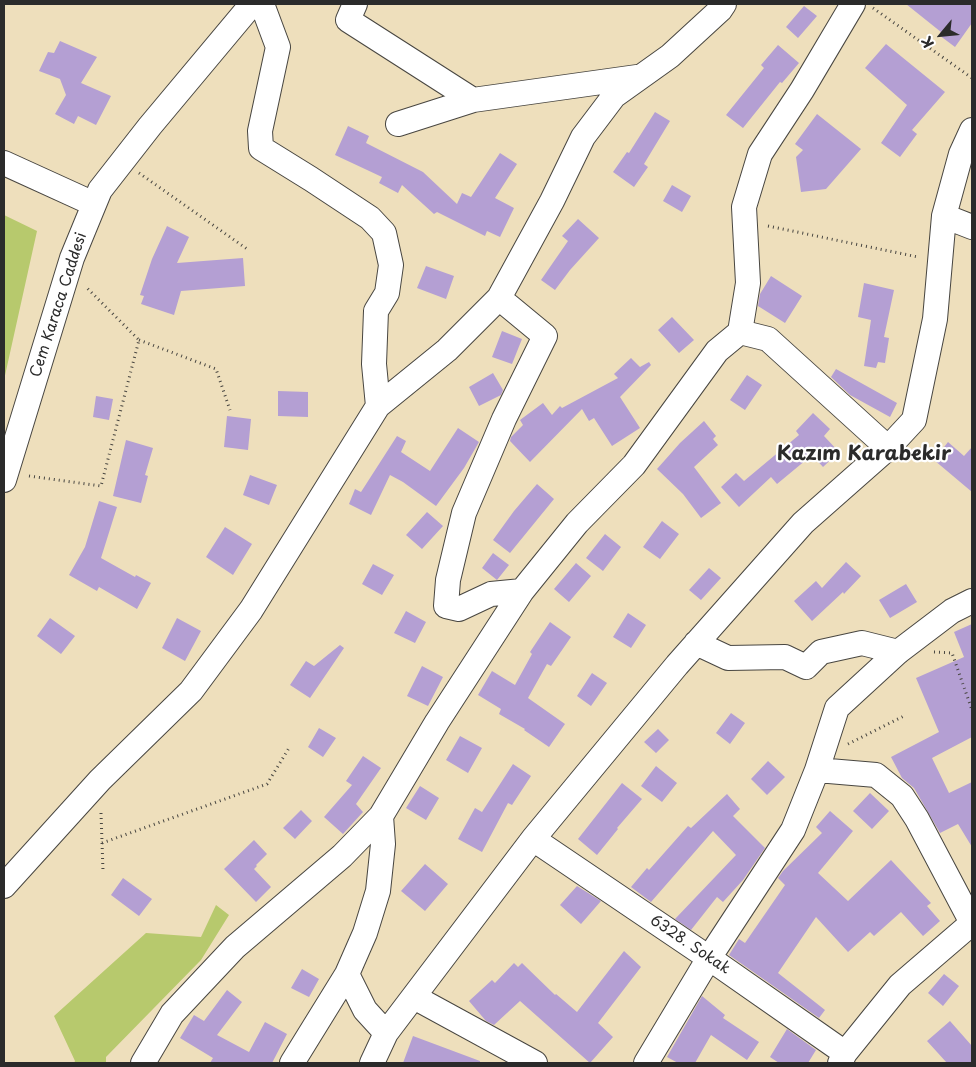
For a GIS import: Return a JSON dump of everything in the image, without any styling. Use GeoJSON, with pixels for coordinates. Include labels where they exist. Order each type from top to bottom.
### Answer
{"type":"FeatureCollection","features":[{"type":"Feature","properties":{"kind":"street","name":"Cem Karaca Caddesi"},"geometry":{"type":"LineString","coordinates":[[5,477],[68,270],[100,190],[150,126],[252,4]]}},
{"type":"Feature","properties":{"kind":"street"},"geometry":{"type":"LineString","coordinates":[[262,4],[278,47],[260,131],[261,148],[370,218],[384,233],[391,264],[387,293],[376,311],[374,364],[378,406]]}},
{"type":"Feature","properties":{"kind":"street"},"geometry":{"type":"LineString","coordinates":[[355,4],[348,20],[473,100]]}},
{"type":"Feature","properties":{"kind":"street"},"geometry":{"type":"LineString","coordinates":[[4,886],[100,780],[192,691],[251,610],[378,406],[447,350],[499,298],[552,201],[583,137],[614,96],[670,56],[720,10],[724,4]]}},
{"type":"Feature","properties":{"kind":"street"},"geometry":{"type":"LineString","coordinates":[[143,1063],[172,1014],[236,947],[342,856],[381,816],[437,722],[522,591],[577,523],[634,465],[717,351],[740,332],[748,283],[744,207],[760,154],[802,90],[852,4]]}},
{"type":"Feature","properties":{"kind":"street"},"geometry":{"type":"LineString","coordinates":[[398,124],[473,100],[641,77]]}},
{"type":"Feature","properties":{"kind":"street"},"geometry":{"type":"LineString","coordinates":[[372,1063],[386,1033],[533,839],[696,643],[803,523],[888,448],[914,420],[935,319],[944,216],[961,154],[972,130]]}},
{"type":"Feature","properties":{"kind":"street"},"geometry":{"type":"LineString","coordinates":[[4,163],[94,204]]}},
{"type":"Feature","properties":{"kind":"street"},"geometry":{"type":"LineString","coordinates":[[944,216],[972,226]]}},
{"type":"Feature","properties":{"kind":"street"},"geometry":{"type":"LineString","coordinates":[[499,298],[545,336],[504,418],[464,513],[448,580],[446,606],[458,609],[491,594],[522,591]]}},
{"type":"Feature","properties":{"kind":"street"},"geometry":{"type":"LineString","coordinates":[[740,332],[768,338],[888,448]]}},
{"type":"Feature","properties":{"kind":"street"},"geometry":{"type":"LineString","coordinates":[[646,1063],[709,958],[793,830],[819,764],[837,708],[898,652],[952,611],[972,600]]}},
{"type":"Feature","properties":{"kind":"street"},"geometry":{"type":"LineString","coordinates":[[696,643],[728,658],[785,657],[806,667],[821,652],[862,644],[898,652]]}},
{"type":"Feature","properties":{"kind":"street"},"geometry":{"type":"LineString","coordinates":[[819,764],[876,775],[902,796],[917,819],[972,923],[900,985],[842,1058]]}},
{"type":"Feature","properties":{"kind":"street"},"geometry":{"type":"LineString","coordinates":[[292,1063],[348,974],[365,932],[378,891],[383,844],[381,816]]}},
{"type":"Feature","properties":{"kind":"street","name":"6328. Sokak"},"geometry":{"type":"LineString","coordinates":[[533,839],[709,958],[842,1058]]}},
{"type":"Feature","properties":{"kind":"street"},"geometry":{"type":"LineString","coordinates":[[348,974],[365,1010],[386,1033]]}},
{"type":"Feature","properties":{"kind":"street"},"geometry":{"type":"LineString","coordinates":[[414,997],[535,1063]]}},
{"type":"Feature","properties":{"kind":"path"},"geometry":{"type":"LineString","coordinates":[[866,4],[972,78]]}},
{"type":"Feature","properties":{"kind":"path"},"geometry":{"type":"LineString","coordinates":[[122,161],[247,249]]}},
{"type":"Feature","properties":{"kind":"path"},"geometry":{"type":"LineString","coordinates":[[745,221],[940,262]]}},
{"type":"Feature","properties":{"kind":"path"},"geometry":{"type":"LineString","coordinates":[[68,270],[138,340],[216,369],[230,410]]}},
{"type":"Feature","properties":{"kind":"path"},"geometry":{"type":"LineString","coordinates":[[5,477],[101,486],[138,340]]}},
{"type":"Feature","properties":{"kind":"path"},"geometry":{"type":"LineString","coordinates":[[898,652],[952,653],[972,710]]}},
{"type":"Feature","properties":{"kind":"path"},"geometry":{"type":"LineString","coordinates":[[819,764],[904,716]]}},
{"type":"Feature","properties":{"kind":"path"},"geometry":{"type":"LineString","coordinates":[[102,843],[267,784],[289,748]]}},
{"type":"Feature","properties":{"kind":"path"},"geometry":{"type":"LineString","coordinates":[[100,780],[103,871]]}},
{"type":"Feature","properties":{"kind":"green space"},"geometry":{"type":"Polygon","coordinates":[[[4,215],[37,231],[4,380],[4,215]]]}},
{"type":"Feature","properties":{"kind":"green space"},"geometry":{"type":"Polygon","coordinates":[[[216,905],[229,915],[201,960],[106,1057],[106,1063],[74,1063],[75,1061],[54,1016],[146,933],[201,937],[216,905]]]}},
{"type":"Feature","properties":{"kind":"building"},"geometry":{"type":"Polygon","coordinates":[[[906,4],[972,4],[972,23],[955,47],[939,35],[941,32],[906,4]]]}},
{"type":"Feature","properties":{"kind":"building"},"geometry":{"type":"Polygon","coordinates":[[[804,6],[817,16],[798,38],[786,27],[804,6]]]}},
{"type":"Feature","properties":{"kind":"building"},"geometry":{"type":"Polygon","coordinates":[[[60,41],[97,57],[81,83],[111,96],[96,125],[78,116],[74,124],[55,114],[66,95],[60,79],[39,71],[48,52],[54,53],[60,41]]]}},
{"type":"Feature","properties":{"kind":"building"},"geometry":{"type":"Polygon","coordinates":[[[886,44],[945,92],[912,130],[917,134],[900,157],[881,143],[907,105],[865,68],[886,44]]]}},
{"type":"Feature","properties":{"kind":"building"},"geometry":{"type":"Polygon","coordinates":[[[778,45],[799,63],[782,83],[780,82],[743,128],[726,115],[764,68],[761,65],[778,45]]]}},
{"type":"Feature","properties":{"kind":"building"},"geometry":{"type":"Polygon","coordinates":[[[655,112],[670,121],[644,164],[648,167],[634,187],[613,172],[627,152],[629,153],[655,112]]]}},
{"type":"Feature","properties":{"kind":"building"},"geometry":{"type":"Polygon","coordinates":[[[817,114],[861,149],[826,189],[801,192],[796,157],[803,150],[795,144],[817,114]]]}},
{"type":"Feature","properties":{"kind":"building"},"geometry":{"type":"Polygon","coordinates":[[[348,126],[369,136],[366,143],[423,172],[457,204],[462,193],[471,197],[500,153],[517,164],[495,198],[514,208],[500,237],[487,231],[485,236],[437,212],[434,214],[402,185],[398,193],[379,183],[382,177],[335,155],[348,126]]]}},
{"type":"Feature","properties":{"kind":"building"},"geometry":{"type":"Polygon","coordinates":[[[672,185],[691,196],[682,212],[663,201],[672,185]]]}},
{"type":"Feature","properties":{"kind":"building"},"geometry":{"type":"Polygon","coordinates":[[[578,219],[599,238],[555,290],[541,280],[568,241],[562,236],[578,219]]]}},
{"type":"Feature","properties":{"kind":"building"},"geometry":{"type":"Polygon","coordinates":[[[167,226],[189,237],[177,263],[243,258],[245,286],[181,291],[174,315],[141,304],[144,296],[140,295],[152,259],[167,226]]]}},
{"type":"Feature","properties":{"kind":"building"},"geometry":{"type":"Polygon","coordinates":[[[426,266],[454,276],[446,299],[417,288],[426,266]]]}},
{"type":"Feature","properties":{"kind":"building"},"geometry":{"type":"Polygon","coordinates":[[[771,276],[802,296],[785,323],[758,306],[760,294],[771,276]]]}},
{"type":"Feature","properties":{"kind":"building"},"geometry":{"type":"Polygon","coordinates":[[[864,283],[894,290],[884,337],[889,338],[885,363],[878,362],[876,368],[864,366],[871,320],[858,317],[864,283]]]}},
{"type":"Feature","properties":{"kind":"building"},"geometry":{"type":"Polygon","coordinates":[[[672,317],[694,340],[679,353],[658,330],[672,317]]]}},
{"type":"Feature","properties":{"kind":"building"},"geometry":{"type":"Polygon","coordinates":[[[502,331],[522,339],[512,364],[492,357],[502,331]]]}},
{"type":"Feature","properties":{"kind":"building"},"geometry":{"type":"Polygon","coordinates":[[[631,358],[640,367],[649,362],[651,365],[620,397],[640,428],[612,446],[594,418],[589,421],[582,409],[530,462],[510,441],[511,437],[523,425],[520,420],[543,403],[552,415],[560,406],[562,408],[618,378],[614,374],[631,358]]]}},
{"type":"Feature","properties":{"kind":"building"},"geometry":{"type":"Polygon","coordinates":[[[836,369],[897,403],[890,417],[850,395],[831,377],[836,369]]]}},
{"type":"Feature","properties":{"kind":"building"},"geometry":{"type":"Polygon","coordinates":[[[493,373],[503,390],[501,395],[479,406],[469,387],[493,373]]]}},
{"type":"Feature","properties":{"kind":"building"},"geometry":{"type":"Polygon","coordinates":[[[747,375],[762,385],[745,410],[730,400],[747,375]]]}},
{"type":"Feature","properties":{"kind":"building"},"geometry":{"type":"Polygon","coordinates":[[[278,391],[308,392],[308,417],[278,416],[278,391]]]}},
{"type":"Feature","properties":{"kind":"building"},"geometry":{"type":"Polygon","coordinates":[[[96,396],[113,399],[109,420],[93,417],[96,396]]]}},
{"type":"Feature","properties":{"kind":"building"},"geometry":{"type":"Polygon","coordinates":[[[813,413],[830,429],[824,436],[839,452],[823,467],[812,455],[777,484],[771,477],[739,507],[721,487],[736,473],[744,481],[799,435],[796,431],[813,413]]]}},
{"type":"Feature","properties":{"kind":"building"},"geometry":{"type":"Polygon","coordinates":[[[227,416],[251,419],[248,450],[224,447],[227,416]]]}},
{"type":"Feature","properties":{"kind":"building"},"geometry":{"type":"Polygon","coordinates":[[[704,421],[716,436],[713,439],[718,445],[694,467],[721,503],[701,518],[683,494],[657,469],[680,443],[704,421]]]}},
{"type":"Feature","properties":{"kind":"building"},"geometry":{"type":"Polygon","coordinates":[[[458,428],[479,442],[464,468],[436,506],[390,475],[371,515],[349,504],[355,489],[361,492],[397,436],[406,441],[401,452],[430,471],[458,428]]]}},
{"type":"Feature","properties":{"kind":"building"},"geometry":{"type":"Polygon","coordinates":[[[126,440],[153,448],[145,475],[148,476],[141,503],[113,496],[126,440]]]}},
{"type":"Feature","properties":{"kind":"building"},"geometry":{"type":"Polygon","coordinates":[[[948,442],[964,456],[972,447],[972,492],[934,460],[948,442]]]}},
{"type":"Feature","properties":{"kind":"building"},"geometry":{"type":"Polygon","coordinates":[[[250,475],[277,485],[269,505],[243,495],[250,475]]]}},
{"type":"Feature","properties":{"kind":"building"},"geometry":{"type":"Polygon","coordinates":[[[537,484],[554,499],[510,553],[493,540],[537,484]]]}},
{"type":"Feature","properties":{"kind":"building"},"geometry":{"type":"Polygon","coordinates":[[[99,501],[117,507],[101,558],[135,577],[136,575],[151,583],[137,609],[99,587],[97,591],[69,575],[85,547],[99,501]]]}},
{"type":"Feature","properties":{"kind":"building"},"geometry":{"type":"Polygon","coordinates":[[[427,512],[443,526],[422,549],[406,535],[427,512]]]}},
{"type":"Feature","properties":{"kind":"building"},"geometry":{"type":"Polygon","coordinates":[[[662,521],[679,534],[660,559],[643,547],[662,521]]]}},
{"type":"Feature","properties":{"kind":"building"},"geometry":{"type":"Polygon","coordinates":[[[225,527],[252,544],[233,575],[206,557],[225,527]]]}},
{"type":"Feature","properties":{"kind":"building"},"geometry":{"type":"Polygon","coordinates":[[[605,534],[621,547],[603,571],[586,558],[605,534]]]}},
{"type":"Feature","properties":{"kind":"building"},"geometry":{"type":"Polygon","coordinates":[[[493,553],[509,565],[497,580],[482,568],[493,553]]]}},
{"type":"Feature","properties":{"kind":"building"},"geometry":{"type":"Polygon","coordinates":[[[846,562],[861,576],[844,594],[843,592],[812,621],[794,601],[816,581],[822,588],[846,562]]]}},
{"type":"Feature","properties":{"kind":"building"},"geometry":{"type":"Polygon","coordinates":[[[576,563],[591,576],[569,602],[554,589],[576,563]]]}},
{"type":"Feature","properties":{"kind":"building"},"geometry":{"type":"Polygon","coordinates":[[[373,564],[394,575],[382,595],[362,584],[373,564]]]}},
{"type":"Feature","properties":{"kind":"building"},"geometry":{"type":"Polygon","coordinates":[[[709,568],[721,578],[701,600],[689,590],[709,568]]]}},
{"type":"Feature","properties":{"kind":"building"},"geometry":{"type":"Polygon","coordinates":[[[906,584],[917,602],[890,618],[879,600],[906,584]]]}},
{"type":"Feature","properties":{"kind":"building"},"geometry":{"type":"Polygon","coordinates":[[[406,611],[426,622],[415,643],[394,633],[406,611]]]}},
{"type":"Feature","properties":{"kind":"building"},"geometry":{"type":"Polygon","coordinates":[[[628,613],[646,625],[631,648],[613,637],[628,613]]]}},
{"type":"Feature","properties":{"kind":"building"},"geometry":{"type":"Polygon","coordinates":[[[50,618],[75,636],[61,654],[37,636],[50,618]]]}},
{"type":"Feature","properties":{"kind":"building"},"geometry":{"type":"Polygon","coordinates":[[[177,618],[201,631],[185,661],[162,648],[177,618]]]}},
{"type":"Feature","properties":{"kind":"building"},"geometry":{"type":"Polygon","coordinates":[[[550,622],[571,637],[551,666],[547,664],[528,698],[565,724],[549,747],[525,729],[499,714],[501,709],[478,695],[492,671],[515,685],[532,654],[530,652],[550,622]]]}},
{"type":"Feature","properties":{"kind":"building"},"geometry":{"type":"Polygon","coordinates":[[[972,624],[972,737],[932,758],[949,793],[972,782],[972,847],[958,824],[940,833],[914,788],[902,778],[891,757],[939,732],[916,678],[964,657],[954,632],[972,624]]]}},
{"type":"Feature","properties":{"kind":"building"},"geometry":{"type":"Polygon","coordinates":[[[340,645],[344,648],[310,698],[290,685],[306,661],[314,666],[340,645]]]}},
{"type":"Feature","properties":{"kind":"building"},"geometry":{"type":"Polygon","coordinates":[[[422,666],[443,677],[428,706],[407,696],[422,666]]]}},
{"type":"Feature","properties":{"kind":"building"},"geometry":{"type":"Polygon","coordinates":[[[592,673],[607,683],[591,706],[577,696],[592,673]]]}},
{"type":"Feature","properties":{"kind":"building"},"geometry":{"type":"Polygon","coordinates":[[[731,713],[745,723],[730,744],[716,733],[731,713]]]}},
{"type":"Feature","properties":{"kind":"building"},"geometry":{"type":"Polygon","coordinates":[[[319,728],[336,738],[323,757],[308,747],[319,728]]]}},
{"type":"Feature","properties":{"kind":"building"},"geometry":{"type":"Polygon","coordinates":[[[658,729],[669,740],[656,753],[644,742],[658,729]]]}},
{"type":"Feature","properties":{"kind":"building"},"geometry":{"type":"Polygon","coordinates":[[[460,736],[482,748],[468,773],[446,760],[460,736]]]}},
{"type":"Feature","properties":{"kind":"building"},"geometry":{"type":"Polygon","coordinates":[[[363,756],[381,768],[356,804],[363,812],[343,834],[324,817],[352,785],[346,781],[363,756]]]}},
{"type":"Feature","properties":{"kind":"building"},"geometry":{"type":"Polygon","coordinates":[[[768,761],[785,777],[767,795],[751,779],[768,761]]]}},
{"type":"Feature","properties":{"kind":"building"},"geometry":{"type":"Polygon","coordinates":[[[513,764],[531,776],[512,805],[508,803],[482,852],[458,839],[475,808],[482,812],[513,764]]]}},
{"type":"Feature","properties":{"kind":"building"},"geometry":{"type":"Polygon","coordinates":[[[656,766],[677,783],[662,802],[641,786],[656,766]]]}},
{"type":"Feature","properties":{"kind":"building"},"geometry":{"type":"Polygon","coordinates":[[[622,783],[642,799],[597,855],[578,839],[622,783]]]}},
{"type":"Feature","properties":{"kind":"building"},"geometry":{"type":"Polygon","coordinates":[[[420,786],[439,798],[426,820],[406,808],[420,786]]]}},
{"type":"Feature","properties":{"kind":"building"},"geometry":{"type":"Polygon","coordinates":[[[870,793],[889,811],[872,829],[853,811],[870,793]]]}},
{"type":"Feature","properties":{"kind":"building"},"geometry":{"type":"Polygon","coordinates":[[[727,794],[740,809],[733,816],[765,848],[743,880],[723,902],[717,897],[691,930],[675,919],[736,855],[713,831],[651,902],[631,887],[647,868],[649,870],[688,826],[691,828],[727,794]]]}},
{"type":"Feature","properties":{"kind":"building"},"geometry":{"type":"Polygon","coordinates":[[[301,810],[312,821],[295,839],[283,828],[301,810]]]}},
{"type":"Feature","properties":{"kind":"building"},"geometry":{"type":"Polygon","coordinates":[[[830,811],[853,831],[818,873],[848,901],[891,860],[931,903],[927,906],[940,921],[923,936],[901,912],[874,936],[870,932],[848,952],[816,917],[778,973],[825,1010],[819,1018],[729,955],[739,939],[745,943],[785,885],[778,878],[822,833],[816,827],[830,811]]]}},
{"type":"Feature","properties":{"kind":"building"},"geometry":{"type":"Polygon","coordinates":[[[254,840],[267,854],[254,869],[271,887],[256,902],[224,869],[254,840]]]}},
{"type":"Feature","properties":{"kind":"building"},"geometry":{"type":"Polygon","coordinates":[[[425,864],[448,884],[425,911],[401,891],[425,864]]]}},
{"type":"Feature","properties":{"kind":"building"},"geometry":{"type":"Polygon","coordinates":[[[123,878],[152,899],[139,916],[111,895],[123,878]]]}},
{"type":"Feature","properties":{"kind":"building"},"geometry":{"type":"Polygon","coordinates":[[[577,886],[601,901],[581,924],[560,905],[577,886]]]}},
{"type":"Feature","properties":{"kind":"building"},"geometry":{"type":"Polygon","coordinates":[[[624,951],[641,967],[598,1023],[613,1037],[590,1063],[520,1001],[494,1025],[486,1021],[469,1001],[492,980],[495,983],[514,963],[518,967],[522,963],[555,995],[577,1012],[624,951]]]}},
{"type":"Feature","properties":{"kind":"building"},"geometry":{"type":"Polygon","coordinates":[[[302,969],[319,979],[309,997],[291,988],[302,969]]]}},
{"type":"Feature","properties":{"kind":"building"},"geometry":{"type":"Polygon","coordinates":[[[944,974],[959,986],[943,1006],[928,993],[944,974]]]}},
{"type":"Feature","properties":{"kind":"building"},"geometry":{"type":"Polygon","coordinates":[[[227,990],[242,1002],[217,1035],[249,1052],[265,1022],[287,1034],[272,1063],[210,1063],[213,1058],[180,1038],[194,1015],[204,1021],[227,990]]]}},
{"type":"Feature","properties":{"kind":"building"},"geometry":{"type":"Polygon","coordinates":[[[702,996],[725,1015],[723,1018],[759,1042],[747,1060],[711,1035],[695,1063],[678,1063],[667,1057],[702,996]]]}},
{"type":"Feature","properties":{"kind":"building"},"geometry":{"type":"Polygon","coordinates":[[[950,1021],[972,1046],[972,1063],[947,1063],[927,1041],[950,1021]]]}},
{"type":"Feature","properties":{"kind":"building"},"geometry":{"type":"Polygon","coordinates":[[[787,1029],[816,1050],[808,1063],[779,1063],[770,1057],[787,1029]]]}},
{"type":"Feature","properties":{"kind":"building"},"geometry":{"type":"Polygon","coordinates":[[[413,1036],[480,1061],[480,1063],[403,1063],[413,1036]]]}},
{"type":"Feature","properties":{"kind":"district","name":"Kazım Karabekir"},"geometry":{"type":"Point","coordinates":[864,454]}}]}
